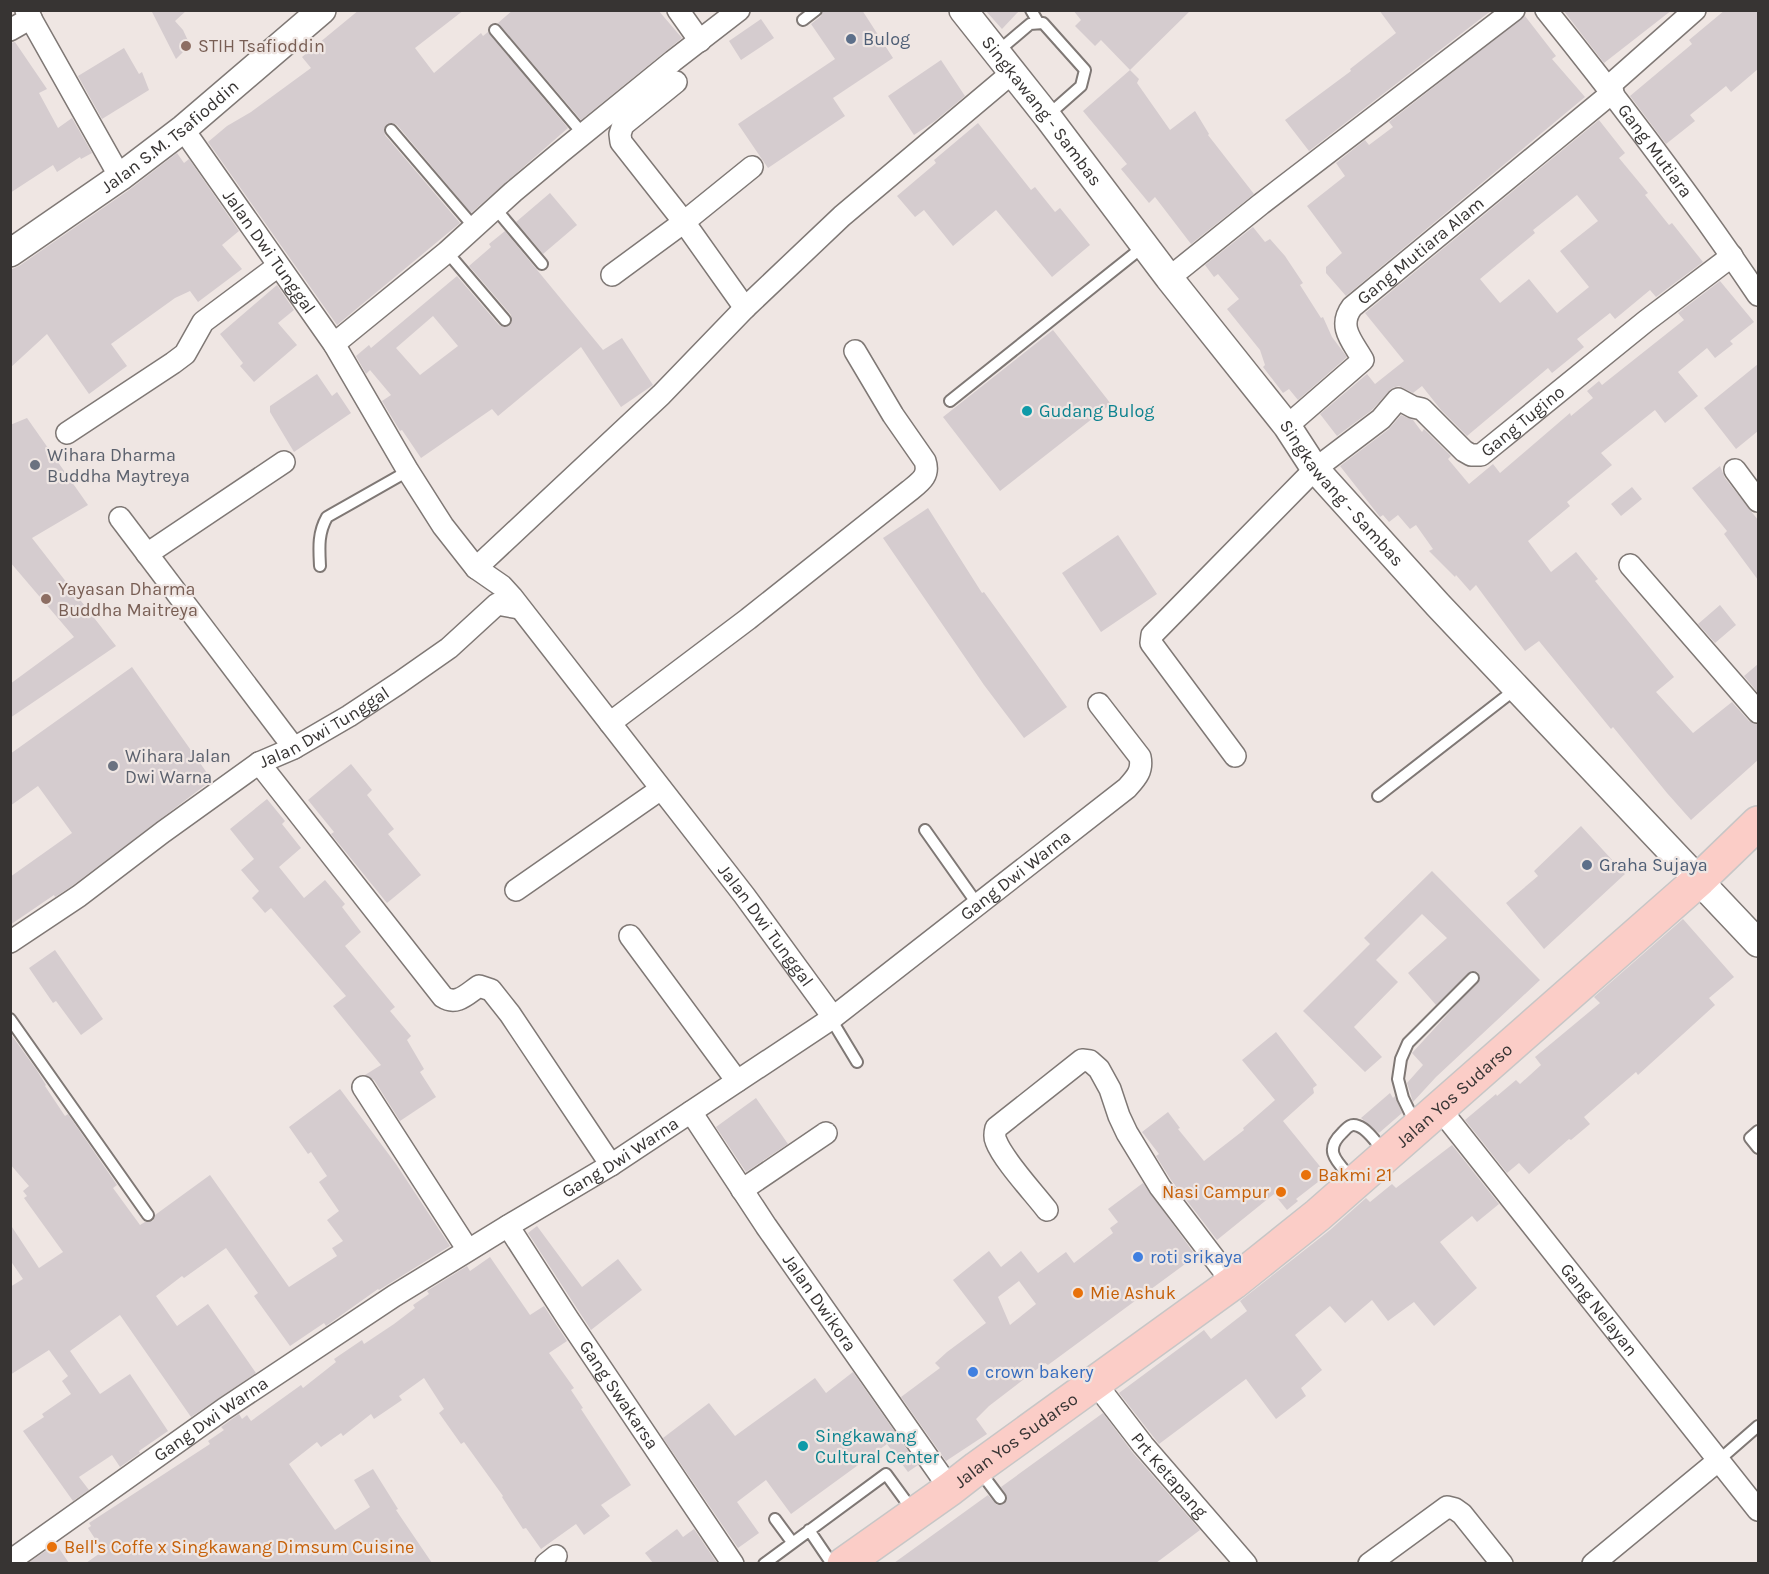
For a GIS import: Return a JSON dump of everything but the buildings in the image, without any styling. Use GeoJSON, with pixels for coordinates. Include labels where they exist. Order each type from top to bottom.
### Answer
{"type":"FeatureCollection","features":[{"type":"Feature","properties":{"kind":"main road","name":"Jalan Yos Sudarso"},"geometry":{"type":"LineString","coordinates":[[843,1563],[950,1489],[1233,1283],[1355,1184],[1700,879],[1758,823]]}},
{"type":"Feature","properties":{"kind":"street","name":"Jalan S.M. Tsafioddin"},"geometry":{"type":"LineString","coordinates":[[10,253],[120,177],[183,129],[322,10]]}},
{"type":"Feature","properties":{"kind":"street"},"geometry":{"type":"LineString","coordinates":[[678,10],[700,41]]}},
{"type":"Feature","properties":{"kind":"street"},"geometry":{"type":"LineString","coordinates":[[334,344],[447,252],[583,134],[739,10]]}},
{"type":"Feature","properties":{"kind":"street","name":"Singkawang - Sambas"},"geometry":{"type":"LineString","coordinates":[[963,10],[1146,245],[1168,278],[1287,426],[1315,469],[1386,549],[1758,943]]}},
{"type":"Feature","properties":{"kind":"street"},"geometry":{"type":"LineString","coordinates":[[1168,278],[1514,10]]}},
{"type":"Feature","properties":{"kind":"street","name":"Gang Mutiara"},"geometry":{"type":"LineString","coordinates":[[1546,10],[1610,90],[1756,286]]}},
{"type":"Feature","properties":{"kind":"street"},"geometry":{"type":"LineString","coordinates":[[1610,90],[1695,10]]}},
{"type":"Feature","properties":{"kind":"street"},"geometry":{"type":"LineString","coordinates":[[10,30],[29,14],[120,177]]}},
{"type":"Feature","properties":{"kind":"street"},"geometry":{"type":"LineString","coordinates":[[519,608],[497,604],[483,583],[479,570],[661,395],[745,308],[1005,62]]}},
{"type":"Feature","properties":{"kind":"street"},"geometry":{"type":"LineString","coordinates":[[676,82],[623,125],[620,134],[621,142],[684,222],[745,308]]}},
{"type":"Feature","properties":{"kind":"street","name":"Gang Mutiara Alam"},"geometry":{"type":"LineString","coordinates":[[1287,426],[1364,360],[1346,328],[1346,315],[1352,307],[1610,90]]}},
{"type":"Feature","properties":{"kind":"street","name":"Jalan Dwi Tunggal"},"geometry":{"type":"LineString","coordinates":[[183,129],[334,344],[443,526],[479,570],[502,586],[512,597],[744,895],[832,1018]]}},
{"type":"Feature","properties":{"kind":"street"},"geometry":{"type":"LineString","coordinates":[[612,275],[684,222],[752,167]]}},
{"type":"Feature","properties":{"kind":"street","name":"Gang Tugino"},"geometry":{"type":"LineString","coordinates":[[1315,469],[1381,418],[1398,399],[1422,409],[1464,452],[1471,455],[1482,455],[1646,321],[1732,256]]}},
{"type":"Feature","properties":{"kind":"street"},"geometry":{"type":"LineString","coordinates":[[67,433],[185,354],[203,322],[278,266]]}},
{"type":"Feature","properties":{"kind":"street"},"geometry":{"type":"LineString","coordinates":[[610,723],[748,619],[926,475],[928,469],[925,461],[893,415],[855,351]]}},
{"type":"Feature","properties":{"kind":"street"},"geometry":{"type":"LineString","coordinates":[[147,554],[284,462]]}},
{"type":"Feature","properties":{"kind":"street"},"geometry":{"type":"LineString","coordinates":[[1234,756],[1151,643],[1152,635],[1315,469]]}},
{"type":"Feature","properties":{"kind":"street"},"geometry":{"type":"LineString","coordinates":[[1735,470],[1758,501]]}},
{"type":"Feature","properties":{"kind":"street"},"geometry":{"type":"LineString","coordinates":[[120,518],[294,748]]}},
{"type":"Feature","properties":{"kind":"street"},"geometry":{"type":"LineString","coordinates":[[1630,565],[1758,712]]}},
{"type":"Feature","properties":{"kind":"street","name":"Jalan Dwi Tunggal"},"geometry":{"type":"LineString","coordinates":[[10,942],[79,896],[259,763],[294,748],[359,710],[449,648],[497,604]]}},
{"type":"Feature","properties":{"kind":"street","name":"Gang Dwi Warna"},"geometry":{"type":"LineString","coordinates":[[10,1561],[224,1409],[394,1296],[611,1166],[832,1018],[1127,788],[1138,776],[1142,766],[1140,756],[1099,704]]}},
{"type":"Feature","properties":{"kind":"street"},"geometry":{"type":"LineString","coordinates":[[259,763],[443,997],[449,1001],[456,1001],[479,986],[491,990],[510,1014],[611,1166]]}},
{"type":"Feature","properties":{"kind":"street"},"geometry":{"type":"LineString","coordinates":[[516,890],[661,789]]}},
{"type":"Feature","properties":{"kind":"street"},"geometry":{"type":"LineString","coordinates":[[630,936],[738,1081]]}},
{"type":"Feature","properties":{"kind":"street"},"geometry":{"type":"LineString","coordinates":[[1047,1210],[1009,1161],[996,1142],[994,1134],[996,1128],[1082,1060],[1090,1061],[1099,1069],[1110,1089],[1127,1133],[1160,1187],[1233,1283]]}},
{"type":"Feature","properties":{"kind":"street"},"geometry":{"type":"LineString","coordinates":[[363,1087],[468,1250]]}},
{"type":"Feature","properties":{"kind":"street","name":"Jalan Dwikora"},"geometry":{"type":"LineString","coordinates":[[691,1112],[766,1226],[950,1489]]}},
{"type":"Feature","properties":{"kind":"street","name":"Gang Nelayan"},"geometry":{"type":"LineString","coordinates":[[1429,1119],[1719,1460],[1758,1510]]}},
{"type":"Feature","properties":{"kind":"street"},"geometry":{"type":"LineString","coordinates":[[742,1190],[826,1133]]}},
{"type":"Feature","properties":{"kind":"street","name":"Gang Swakarsa"},"geometry":{"type":"LineString","coordinates":[[508,1226],[568,1319],[734,1563]]}},
{"type":"Feature","properties":{"kind":"street","name":"Prt Ketapang"},"geometry":{"type":"LineString","coordinates":[[1096,1384],[1143,1445],[1246,1563]]}},
{"type":"Feature","properties":{"kind":"street"},"geometry":{"type":"LineString","coordinates":[[1593,1563],[1719,1460]]}},
{"type":"Feature","properties":{"kind":"street"},"geometry":{"type":"LineString","coordinates":[[1369,1563],[1447,1507],[1462,1514],[1502,1563]]}},
{"type":"Feature","properties":{"kind":"lane"},"geometry":{"type":"LineString","coordinates":[[803,20],[816,10]]}},
{"type":"Feature","properties":{"kind":"lane"},"geometry":{"type":"LineString","coordinates":[[1031,10],[1038,22]]}},
{"type":"Feature","properties":{"kind":"lane"},"geometry":{"type":"LineString","coordinates":[[1005,62],[1030,24],[1038,22],[1043,23],[1085,70],[1081,86],[1047,116]]}},
{"type":"Feature","properties":{"kind":"lane"},"geometry":{"type":"LineString","coordinates":[[495,30],[583,134]]}},
{"type":"Feature","properties":{"kind":"lane"},"geometry":{"type":"LineString","coordinates":[[391,130],[474,227]]}},
{"type":"Feature","properties":{"kind":"lane"},"geometry":{"type":"LineString","coordinates":[[495,208],[542,264]]}},
{"type":"Feature","properties":{"kind":"lane"},"geometry":{"type":"LineString","coordinates":[[950,402],[1146,245]]}},
{"type":"Feature","properties":{"kind":"lane"},"geometry":{"type":"LineString","coordinates":[[447,252],[505,320]]}},
{"type":"Feature","properties":{"kind":"lane"},"geometry":{"type":"LineString","coordinates":[[320,566],[318,544],[321,527],[327,516],[408,471]]}},
{"type":"Feature","properties":{"kind":"lane"},"geometry":{"type":"LineString","coordinates":[[1378,796],[1516,688]]}},
{"type":"Feature","properties":{"kind":"lane"},"geometry":{"type":"LineString","coordinates":[[925,830],[978,905]]}},
{"type":"Feature","properties":{"kind":"lane"},"geometry":{"type":"LineString","coordinates":[[1429,1119],[1403,1098],[1398,1079],[1401,1059],[1408,1043],[1473,978]]}},
{"type":"Feature","properties":{"kind":"lane"},"geometry":{"type":"LineString","coordinates":[[832,1018],[857,1062]]}},
{"type":"Feature","properties":{"kind":"lane"},"geometry":{"type":"LineString","coordinates":[[10,1019],[148,1215]]}},
{"type":"Feature","properties":{"kind":"lane"},"geometry":{"type":"LineString","coordinates":[[1355,1184],[1333,1154],[1332,1147],[1333,1141],[1349,1126],[1356,1124],[1362,1128],[1388,1155]]}},
{"type":"Feature","properties":{"kind":"lane"},"geometry":{"type":"LineString","coordinates":[[1758,1131],[1750,1138],[1758,1148]]}},
{"type":"Feature","properties":{"kind":"lane"},"geometry":{"type":"LineString","coordinates":[[1719,1460],[1758,1426]]}},
{"type":"Feature","properties":{"kind":"lane"},"geometry":{"type":"LineString","coordinates":[[977,1468],[1000,1498]]}},
{"type":"Feature","properties":{"kind":"lane"},"geometry":{"type":"LineString","coordinates":[[764,1563],[885,1474],[915,1514]]}},
{"type":"Feature","properties":{"kind":"lane"},"geometry":{"type":"LineString","coordinates":[[775,1519],[792,1542]]}},
{"type":"Feature","properties":{"kind":"lane"},"geometry":{"type":"LineString","coordinates":[[809,1530],[832,1563]]}},
{"type":"Feature","properties":{"kind":"place","name":"Bulog"},"geometry":{"type":"Point","coordinates":[851,39]}},
{"type":"Feature","properties":{"kind":"place","name":"STIH Tsafioddin"},"geometry":{"type":"Point","coordinates":[186,46]}},
{"type":"Feature","properties":{"kind":"place","name":"Gudang Bulog"},"geometry":{"type":"Point","coordinates":[1027,411]}},
{"type":"Feature","properties":{"kind":"place","name":"Wihara Dharma Buddha Maytreya"},"geometry":{"type":"Point","coordinates":[35,465]}},
{"type":"Feature","properties":{"kind":"place","name":"Yayasan Dharma Buddha Maitreya"},"geometry":{"type":"Point","coordinates":[46,599]}},
{"type":"Feature","properties":{"kind":"place","name":"Wihara Jalan Dwi Warna"},"geometry":{"type":"Point","coordinates":[113,766]}},
{"type":"Feature","properties":{"kind":"place","name":"Graha Sujaya"},"geometry":{"type":"Point","coordinates":[1587,865]}},
{"type":"Feature","properties":{"kind":"place","name":"Bakmi 21"},"geometry":{"type":"Point","coordinates":[1306,1175]}},
{"type":"Feature","properties":{"kind":"place","name":"Nasi Campur"},"geometry":{"type":"Point","coordinates":[1281,1192]}},
{"type":"Feature","properties":{"kind":"place","name":"roti srikaya"},"geometry":{"type":"Point","coordinates":[1138,1257]}},
{"type":"Feature","properties":{"kind":"place","name":"Mie Ashuk"},"geometry":{"type":"Point","coordinates":[1078,1293]}},
{"type":"Feature","properties":{"kind":"place","name":"crown bakery"},"geometry":{"type":"Point","coordinates":[973,1372]}},
{"type":"Feature","properties":{"kind":"place","name":"Singkawang Cultural Center"},"geometry":{"type":"Point","coordinates":[803,1446]}},
{"type":"Feature","properties":{"kind":"place","name":"Bell's Coffe x Singkawang Dimsum Cuisine"},"geometry":{"type":"Point","coordinates":[52,1547]}}]}
